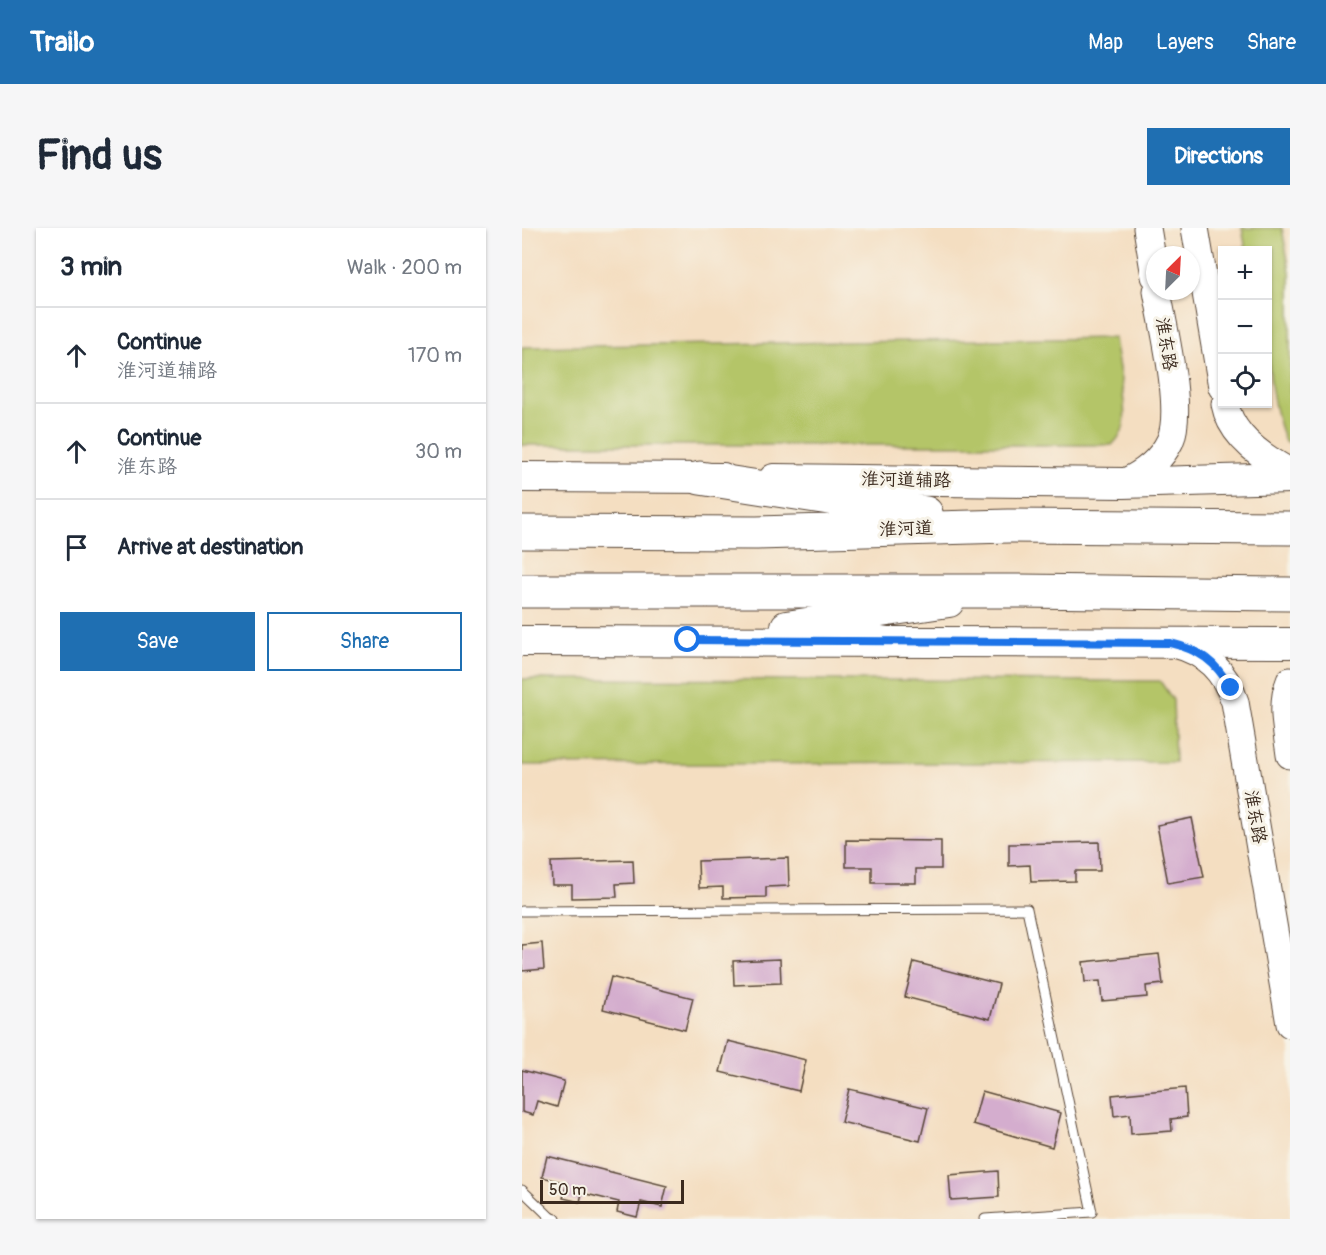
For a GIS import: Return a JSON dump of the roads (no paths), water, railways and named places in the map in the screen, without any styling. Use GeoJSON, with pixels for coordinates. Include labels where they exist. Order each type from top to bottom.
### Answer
{"type":"FeatureCollection","features":[{"type":"Feature","properties":{"kind":"highway"},"geometry":{"type":"LineString","coordinates":[[700,478],[1008,526]]}},
{"type":"Feature","properties":{"kind":"highway","name":"淮河道"},"geometry":{"type":"LineString","coordinates":[[522,532],[758,532],[1008,526],[1290,528]]}},
{"type":"Feature","properties":{"kind":"highway"},"geometry":{"type":"LineString","coordinates":[[522,591],[1020,591],[1290,594]]}},
{"type":"Feature","properties":{"kind":"main road"},"geometry":{"type":"LineString","coordinates":[[1147,228],[1150,246]]}},
{"type":"Feature","properties":{"kind":"main road"},"geometry":{"type":"LineString","coordinates":[[1195,228],[1218,363]]}},
{"type":"Feature","properties":{"kind":"main road","name":"淮东路"},"geometry":{"type":"LineString","coordinates":[[1123,483],[1142,474],[1155,462],[1170,440],[1175,419],[1174,397],[1158,300]]}},
{"type":"Feature","properties":{"kind":"main road"},"geometry":{"type":"LineString","coordinates":[[1227,408],[1234,426],[1252,447],[1270,462],[1290,472]]}},
{"type":"Feature","properties":{"kind":"main road","name":"淮河道辅路"},"geometry":{"type":"LineString","coordinates":[[522,477],[1123,483],[1290,478]]}},
{"type":"Feature","properties":{"kind":"main road"},"geometry":{"type":"LineString","coordinates":[[688,640],[1020,591]]}},
{"type":"Feature","properties":{"kind":"main road"},"geometry":{"type":"LineString","coordinates":[[522,641],[1290,643]]}},
{"type":"Feature","properties":{"kind":"main road","name":"淮东路"},"geometry":{"type":"LineString","coordinates":[[1170,643],[1188,648],[1215,664],[1231,688],[1290,1024]]}},
{"type":"Feature","properties":{"kind":"main road"},"geometry":{"type":"LineString","coordinates":[[1290,681],[1285,693],[1284,709],[1290,755]]}},
{"type":"Feature","properties":{"kind":"lane"},"geometry":{"type":"LineString","coordinates":[[522,911],[1027,909],[1092,1212],[985,1219]]}},
{"type":"Feature","properties":{"kind":"lane"},"geometry":{"type":"LineString","coordinates":[[522,1190],[549,1218],[556,1219]]}}]}
